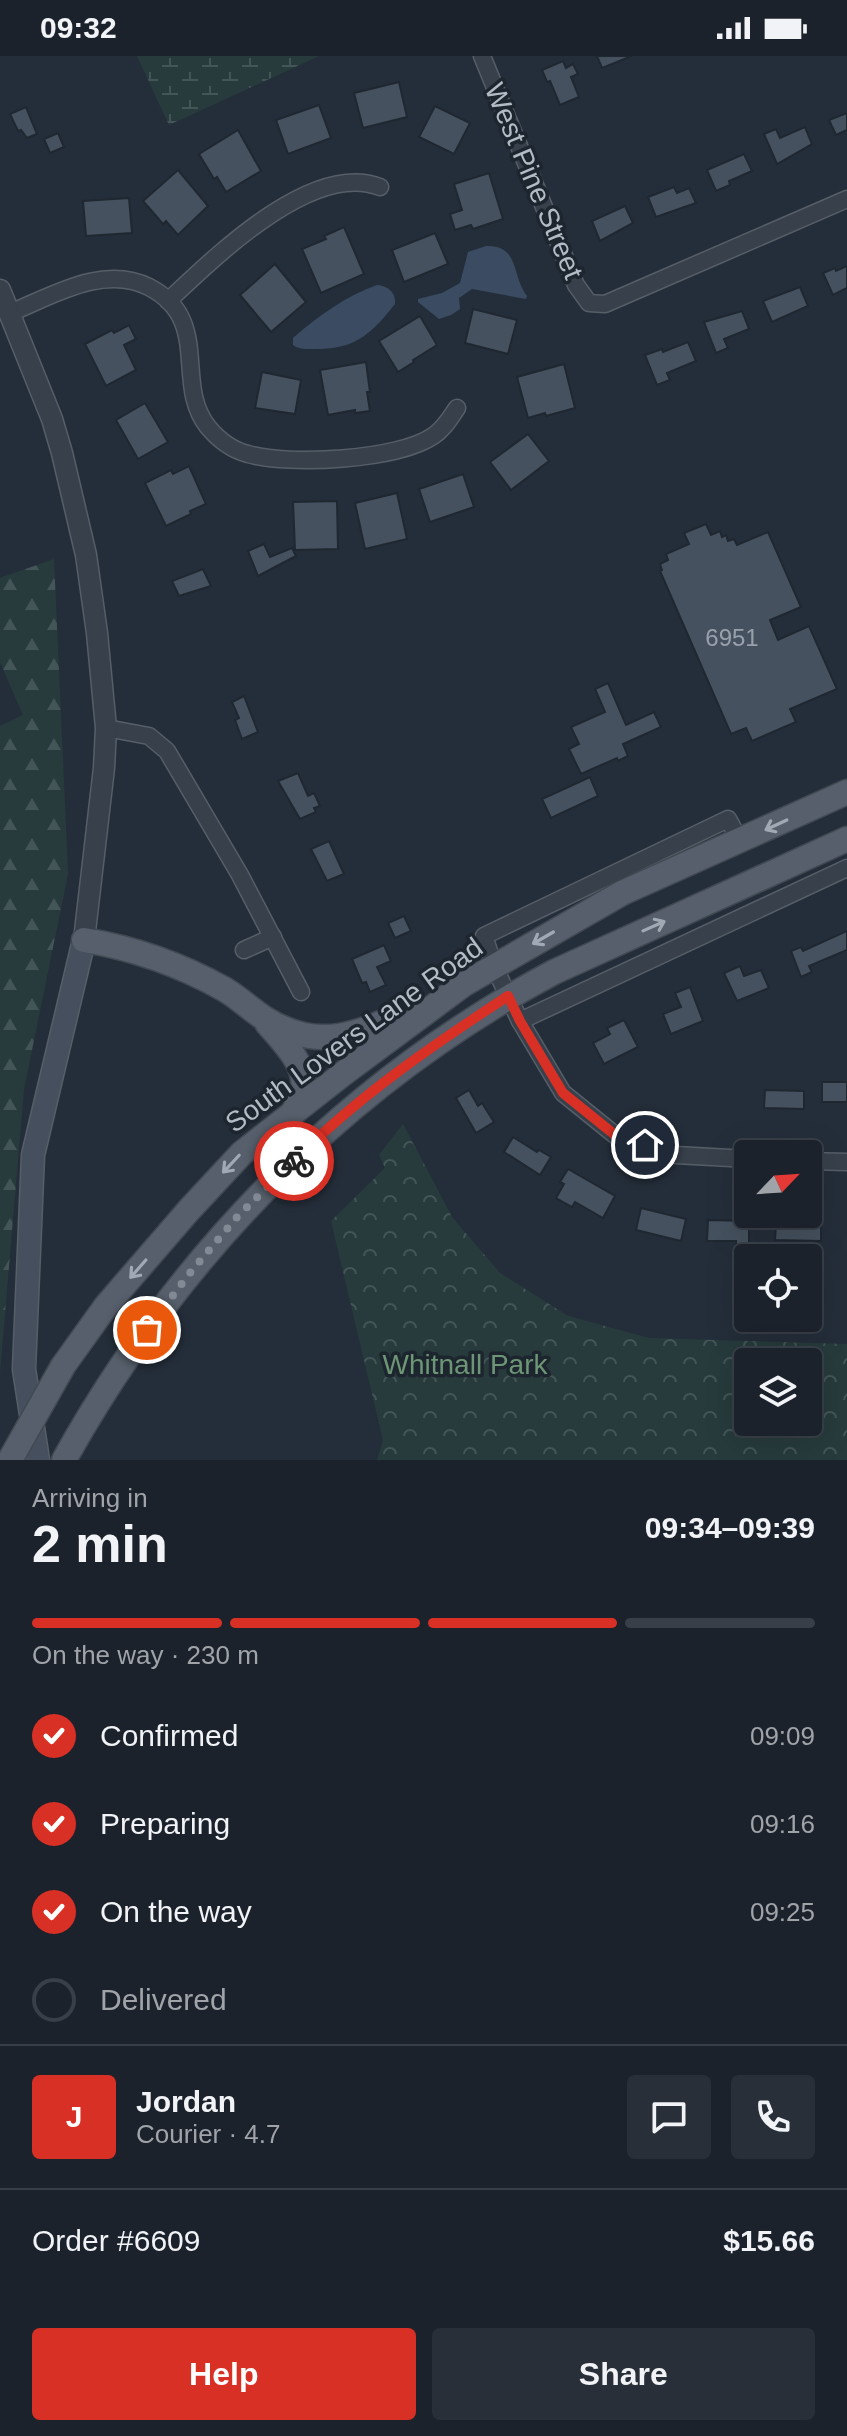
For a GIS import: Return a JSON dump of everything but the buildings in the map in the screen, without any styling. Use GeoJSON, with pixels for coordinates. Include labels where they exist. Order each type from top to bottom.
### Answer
{"type":"FeatureCollection","features":[{"type":"Feature","properties":{"kind":"main road","name":"South Lovers Lane Road"},"geometry":{"type":"LineString","coordinates":[[64,1460],[133,1347],[237,1217],[308,1147],[384,1082],[464,1025],[501,981],[622,893],[847,792]]}},
{"type":"Feature","properties":{"kind":"main road","name":"South Lovers Lane Road"},"geometry":{"type":"LineString","coordinates":[[10,1460],[63,1366],[106,1306],[242,1153],[464,984],[554,972],[847,839]]}},
{"type":"Feature","properties":{"kind":"main road"},"geometry":{"type":"LineString","coordinates":[[38,1460],[24,1369],[33,1155],[84,940],[112,945],[182,968],[233,994],[263,1018],[289,1031],[314,1037],[338,1037],[362,1032],[464,984]]}},
{"type":"Feature","properties":{"kind":"main road"},"geometry":{"type":"LineString","coordinates":[[263,1018],[303,1074],[303,1090],[294,1111]]}},
{"type":"Feature","properties":{"kind":"street","name":"West Pine Street"},"geometry":{"type":"LineString","coordinates":[[482,56],[576,285],[589,303],[605,304],[847,199]]}},
{"type":"Feature","properties":{"kind":"street"},"geometry":{"type":"LineString","coordinates":[[168,301],[232,243],[290,204],[345,182],[365,182],[380,187]]}},
{"type":"Feature","properties":{"kind":"street"},"geometry":{"type":"LineString","coordinates":[[10,313],[75,287],[108,279],[139,283],[159,293],[175,309],[185,329],[192,358],[191,388],[202,418],[226,444],[249,455],[305,460],[393,450],[435,435],[457,408]]}},
{"type":"Feature","properties":{"kind":"street"},"geometry":{"type":"LineString","coordinates":[[0,290],[52,419],[86,555],[97,633],[106,728],[102,801],[84,940]]}},
{"type":"Feature","properties":{"kind":"street"},"geometry":{"type":"LineString","coordinates":[[106,728],[149,736],[167,751],[240,875],[301,992]]}},
{"type":"Feature","properties":{"kind":"street"},"geometry":{"type":"LineString","coordinates":[[520,1021],[847,868]]}},
{"type":"Feature","properties":{"kind":"street"},"geometry":{"type":"LineString","coordinates":[[244,950],[273,937]]}},
{"type":"Feature","properties":{"kind":"street"},"geometry":{"type":"LineString","coordinates":[[501,981],[520,1021],[563,1093],[615,1135],[676,1155],[734,1158]]}},
{"type":"Feature","properties":{"kind":"street"},"geometry":{"type":"LineString","coordinates":[[822,1161],[847,1162]]}},
{"type":"Feature","properties":{"kind":"green space"},"geometry":{"type":"Polygon","coordinates":[[[137,56],[319,56],[169,125],[137,56]]]}},
{"type":"Feature","properties":{"kind":"green space"},"geometry":{"type":"Polygon","coordinates":[[[54,559],[68,874],[24,1089],[0,1372],[0,726],[23,715],[0,662],[0,578],[54,559]]]}},
{"type":"Feature","properties":{"kind":"green space","name":"Whitnall Park"},"geometry":{"type":"Polygon","coordinates":[[[403,1124],[452,1217],[500,1273],[568,1316],[649,1338],[847,1344],[847,1460],[377,1460],[383,1440],[331,1221],[385,1168],[379,1155],[403,1124]]]}},
{"type":"Feature","properties":{"kind":"water"},"geometry":{"type":"Polygon","coordinates":[[[486,246],[497,247],[510,256],[526,299],[472,289],[459,298],[460,309],[439,319],[418,302],[418,299],[442,293],[460,283],[468,252],[486,246]]]}},
{"type":"Feature","properties":{"kind":"water"},"geometry":{"type":"Polygon","coordinates":[[[377,285],[390,290],[395,304],[362,337],[331,348],[304,349],[293,345],[293,338],[322,314],[377,285]]]}},
{"type":"Feature","properties":{"kind":"way so far"},"geometry":{"type":"LineString","coordinates":[[147,1330],[237,1217],[294,1161]]}},
{"type":"Feature","properties":{"kind":"route"},"geometry":{"type":"LineString","coordinates":[[294,1161],[384,1082],[508,996],[563,1093],[615,1135],[645,1145]]}}]}
